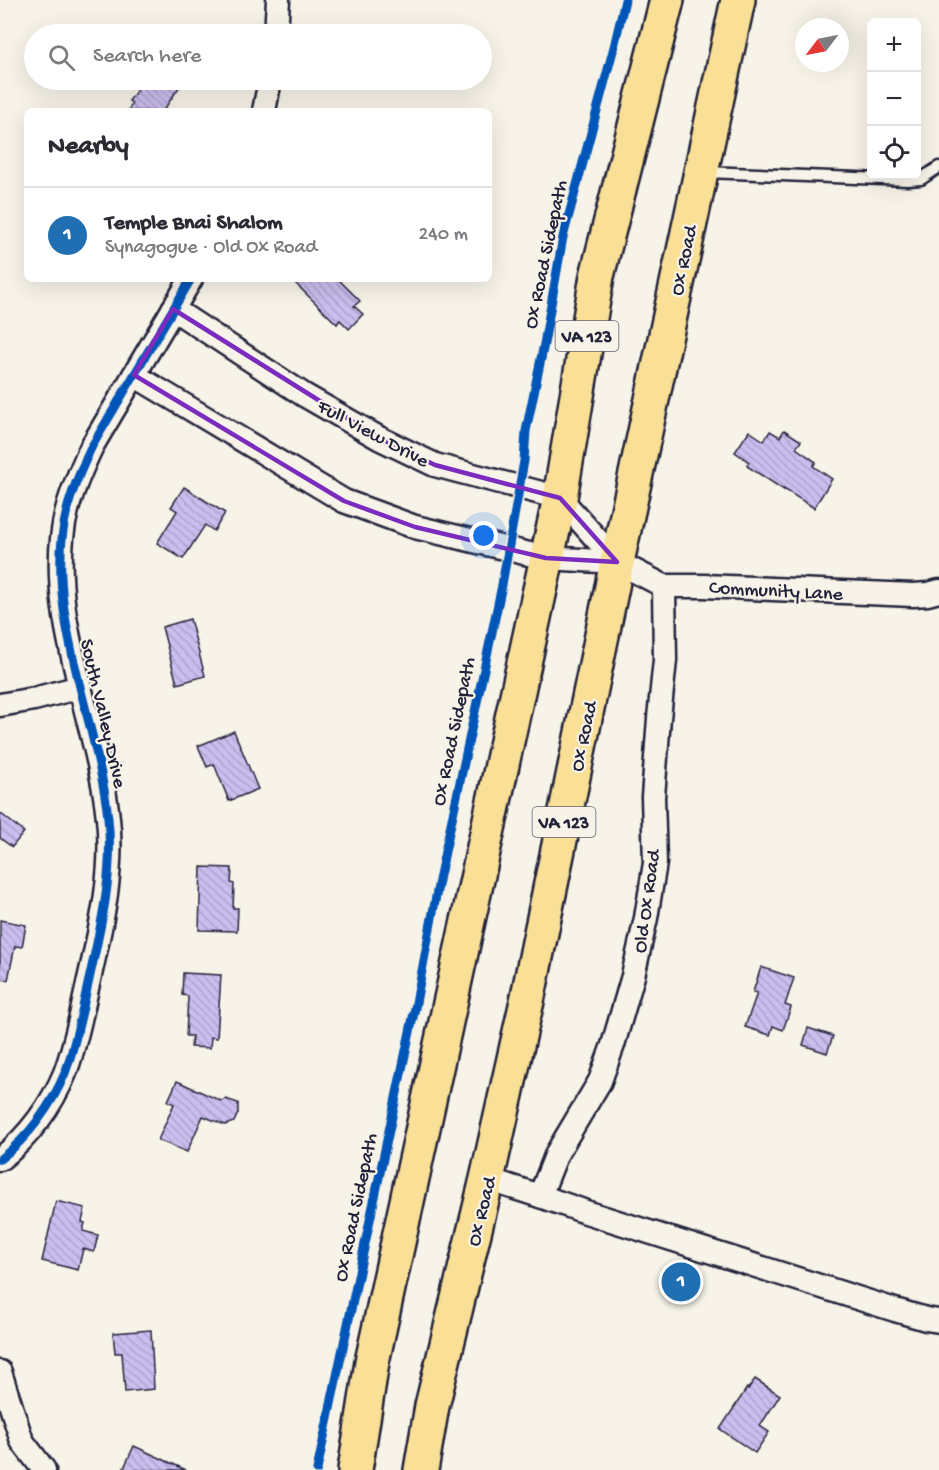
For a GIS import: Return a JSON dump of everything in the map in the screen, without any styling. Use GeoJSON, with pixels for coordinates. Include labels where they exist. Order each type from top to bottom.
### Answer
{"type":"FeatureCollection","features":[{"type":"Feature","properties":{"kind":"highway","name":"VA 123"},"geometry":{"type":"LineString","coordinates":[[355,1470],[372,1362],[560,498],[597,276],[667,0]]}},
{"type":"Feature","properties":{"kind":"highway","name":"Ox Road"},"geometry":{"type":"LineString","coordinates":[[421,1470],[432,1406],[488,1179],[527,1000],[617,562],[738,0]]}},
{"type":"Feature","properties":{"kind":"street"},"geometry":{"type":"LineString","coordinates":[[277,24],[278,0]]}},
{"type":"Feature","properties":{"kind":"street"},"geometry":{"type":"LineString","coordinates":[[265,108],[268,90]]}},
{"type":"Feature","properties":{"kind":"street","name":"South Valley Drive"},"geometry":{"type":"LineString","coordinates":[[0,1159],[41,1116],[65,1072],[74,1045],[105,908],[109,854],[104,785],[80,687],[61,583],[62,545],[67,510],[78,476],[92,446],[189,282]]}},
{"type":"Feature","properties":{"kind":"street","name":"Full View Drive"},"geometry":{"type":"LineString","coordinates":[[173,309],[304,395],[379,438],[435,465],[560,498]]}},
{"type":"Feature","properties":{"kind":"street"},"geometry":{"type":"LineString","coordinates":[[134,375],[344,501],[415,527],[546,558],[617,562]]}},
{"type":"Feature","properties":{"kind":"street"},"geometry":{"type":"LineString","coordinates":[[560,498],[617,562]]}},
{"type":"Feature","properties":{"kind":"street","name":"Community Lane"},"geometry":{"type":"LineString","coordinates":[[617,562],[664,586],[913,596],[939,591]]}},
{"type":"Feature","properties":{"kind":"street","name":"Old Ox Road"},"geometry":{"type":"LineString","coordinates":[[540,1196],[556,1153],[600,1081],[613,1046],[633,976],[646,918],[655,863],[653,797],[665,660],[664,586]]}},
{"type":"Feature","properties":{"kind":"street"},"geometry":{"type":"LineString","coordinates":[[0,705],[80,687]]}},
{"type":"Feature","properties":{"kind":"street"},"geometry":{"type":"LineString","coordinates":[[488,1179],[895,1310],[939,1321]]}},
{"type":"Feature","properties":{"kind":"street"},"geometry":{"type":"LineString","coordinates":[[0,1371],[22,1441],[44,1470]]}},
{"type":"Feature","properties":{"kind":"lane"},"geometry":{"type":"LineString","coordinates":[[701,172],[908,180],[921,179],[939,167]]}},
{"type":"Feature","properties":{"kind":"highlighted area"},"geometry":{"type":"Polygon","coordinates":[[[173,309],[379,438],[435,465],[560,498],[617,562],[546,558],[415,527],[344,501],[134,375],[173,309]]]}},
{"type":"Feature","properties":{"kind":"building"},"geometry":{"type":"Polygon","coordinates":[[[137,90],[177,90],[165,108],[130,108],[132,103],[129,101],[137,90]]]}},
{"type":"Feature","properties":{"kind":"building"},"geometry":{"type":"Polygon","coordinates":[[[294,282],[341,282],[360,301],[354,306],[363,314],[349,329],[340,320],[337,324],[294,282]]]}},
{"type":"Feature","properties":{"kind":"building"},"geometry":{"type":"Polygon","coordinates":[[[784,430],[801,441],[796,448],[816,462],[813,466],[832,479],[814,508],[747,466],[749,462],[735,452],[749,431],[764,441],[770,431],[780,437],[784,430]]]}},
{"type":"Feature","properties":{"kind":"building"},"geometry":{"type":"Polygon","coordinates":[[[184,487],[225,513],[214,531],[205,525],[183,559],[157,543],[177,511],[171,507],[184,487]]]}},
{"type":"Feature","properties":{"kind":"building"},"geometry":{"type":"Polygon","coordinates":[[[190,619],[205,676],[177,684],[162,627],[190,619]]]}},
{"type":"Feature","properties":{"kind":"building"},"geometry":{"type":"Polygon","coordinates":[[[234,731],[258,789],[229,801],[214,764],[207,767],[198,746],[234,731]]]}},
{"type":"Feature","properties":{"kind":"building"},"geometry":{"type":"Polygon","coordinates":[[[0,813],[24,832],[12,847],[0,838],[0,813]]]}},
{"type":"Feature","properties":{"kind":"building"},"geometry":{"type":"Polygon","coordinates":[[[201,867],[232,868],[233,908],[238,908],[237,931],[199,930],[201,867]]]}},
{"type":"Feature","properties":{"kind":"building"},"geometry":{"type":"Polygon","coordinates":[[[0,920],[26,925],[22,947],[15,946],[8,980],[0,979],[0,920]]]}},
{"type":"Feature","properties":{"kind":"building"},"geometry":{"type":"Polygon","coordinates":[[[761,967],[794,978],[785,1005],[791,1007],[783,1030],[773,1026],[770,1035],[745,1027],[757,993],[753,992],[761,967]]]}},
{"type":"Feature","properties":{"kind":"building"},"geometry":{"type":"Polygon","coordinates":[[[183,973],[221,975],[217,1038],[211,1037],[210,1048],[191,1047],[192,1036],[186,1036],[188,996],[182,995],[183,973]]]}},
{"type":"Feature","properties":{"kind":"building"},"geometry":{"type":"Polygon","coordinates":[[[808,1028],[833,1036],[827,1053],[803,1045],[808,1028]]]}},
{"type":"Feature","properties":{"kind":"building"},"geometry":{"type":"Polygon","coordinates":[[[177,1081],[221,1101],[226,1099],[238,1103],[238,1113],[234,1122],[225,1125],[203,1116],[187,1152],[158,1140],[174,1104],[168,1101],[177,1081]]]}},
{"type":"Feature","properties":{"kind":"building"},"geometry":{"type":"Polygon","coordinates":[[[56,1201],[85,1208],[83,1231],[98,1235],[94,1252],[83,1249],[78,1270],[42,1261],[56,1201]]]}},
{"type":"Feature","properties":{"kind":"building"},"geometry":{"type":"Polygon","coordinates":[[[151,1330],[154,1389],[125,1392],[122,1353],[115,1353],[113,1333],[151,1330]]]}},
{"type":"Feature","properties":{"kind":"building"},"geometry":{"type":"Polygon","coordinates":[[[755,1379],[780,1395],[760,1426],[769,1432],[755,1453],[720,1429],[755,1379]]]}},
{"type":"Feature","properties":{"kind":"building"},"geometry":{"type":"Polygon","coordinates":[[[134,1446],[186,1470],[123,1470],[134,1446]]]}},
{"type":"Feature","properties":{"kind":"cycle path","name":"Ox Road Sidepath"},"geometry":{"type":"LineString","coordinates":[[317,1470],[501,590],[524,461],[526,431],[563,237],[625,0]]}},
{"type":"Feature","properties":{"kind":"cycle path"},"geometry":{"type":"LineString","coordinates":[[0,1159],[38,1120],[65,1073],[83,1007],[107,890],[108,818],[94,742],[66,625],[61,586],[61,547],[67,510],[92,446],[189,282]]}},
{"type":"Feature","properties":{"kind":"place","name":"Temple Bnai Shalom"},"geometry":{"type":"Point","coordinates":[681,1282]}}]}
